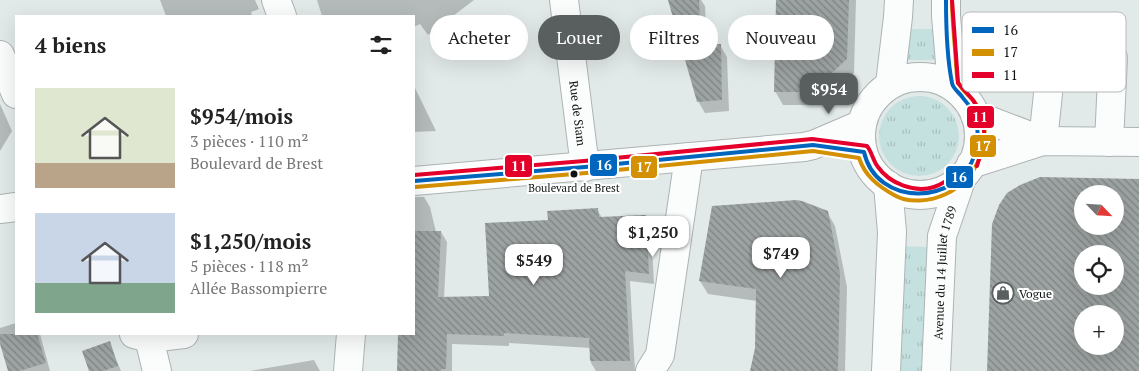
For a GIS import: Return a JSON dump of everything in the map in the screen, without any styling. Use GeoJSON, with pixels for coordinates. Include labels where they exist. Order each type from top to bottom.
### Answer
{"type":"FeatureCollection","features":[{"type":"Feature","properties":{"kind":"main road"},"geometry":{"type":"LineString","coordinates":[[276,0],[282,15]]}},
{"type":"Feature","properties":{"kind":"main road","name":"Rue de Siam"},"geometry":{"type":"LineString","coordinates":[[564,0],[584,167]]}},
{"type":"Feature","properties":{"kind":"main road"},"geometry":{"type":"LineString","coordinates":[[890,84],[898,8]]}},
{"type":"Feature","properties":{"kind":"main road"},"geometry":{"type":"LineString","coordinates":[[946,8],[952,86]]}},
{"type":"Feature","properties":{"kind":"main road"},"geometry":{"type":"LineString","coordinates":[[0,56],[15,92]]}},
{"type":"Feature","properties":{"kind":"main road"},"geometry":{"type":"LineString","coordinates":[[921,77],[937,80],[952,86],[966,99],[975,115],[978,134],[977,149],[967,170],[950,186],[934,193],[918,195],[902,192],[888,185],[874,174],[865,158],[861,140],[862,124],[868,108],[877,95],[890,84],[906,79],[921,77]]}},
{"type":"Feature","properties":{"kind":"main road"},"geometry":{"type":"LineString","coordinates":[[1043,141],[1048,92]]}},
{"type":"Feature","properties":{"kind":"main road"},"geometry":{"type":"LineString","coordinates":[[1109,142],[1112,92]]}},
{"type":"Feature","properties":{"kind":"main road"},"geometry":{"type":"LineString","coordinates":[[975,115],[1043,141],[1139,142]]}},
{"type":"Feature","properties":{"kind":"main road"},"geometry":{"type":"LineString","coordinates":[[813,145],[862,124]]}},
{"type":"Feature","properties":{"kind":"main road"},"geometry":{"type":"LineString","coordinates":[[967,170],[1043,141]]}},
{"type":"Feature","properties":{"kind":"main road"},"geometry":{"type":"LineString","coordinates":[[415,181],[813,145],[864,152]]}},
{"type":"Feature","properties":{"kind":"main road"},"geometry":{"type":"LineString","coordinates":[[650,371],[660,355],[689,156]]}},
{"type":"Feature","properties":{"kind":"main road","name":"Avenue du 14 Juillet 1789"},"geometry":{"type":"LineString","coordinates":[[936,371],[942,236],[967,170]]}},
{"type":"Feature","properties":{"kind":"main road"},"geometry":{"type":"LineString","coordinates":[[886,371],[892,232],[888,185]]}},
{"type":"Feature","properties":{"kind":"main road"},"geometry":{"type":"LineString","coordinates":[[0,208],[15,207]]}},
{"type":"Feature","properties":{"kind":"main road"},"geometry":{"type":"LineString","coordinates":[[157,371],[141,336],[162,335]]}},
{"type":"Feature","properties":{"kind":"main road"},"geometry":{"type":"LineString","coordinates":[[348,371],[351,335]]}},
{"type":"Feature","properties":{"kind":"green space"},"geometry":{"type":"Polygon","coordinates":[[[904,29],[934,29],[935,60],[904,60],[904,29]]]}},
{"type":"Feature","properties":{"kind":"green space"},"geometry":{"type":"Polygon","coordinates":[[[919,96],[934,99],[947,108],[956,121],[959,136],[956,151],[947,164],[934,173],[919,176],[904,173],[891,164],[882,151],[879,136],[882,121],[891,108],[904,99],[919,96]]]}},
{"type":"Feature","properties":{"kind":"green space"},"geometry":{"type":"Polygon","coordinates":[[[899,246],[927,247],[924,371],[896,371],[899,246]]]}},
{"type":"Feature","properties":{"kind":"building"},"geometry":{"type":"Polygon","coordinates":[[[668,0],[699,0],[700,15],[672,15],[668,0]]]}},
{"type":"Feature","properties":{"kind":"building"},"geometry":{"type":"Polygon","coordinates":[[[776,0],[849,0],[847,59],[811,92],[774,92],[775,60],[834,60],[834,15],[776,15],[776,0]]]}},
{"type":"Feature","properties":{"kind":"building"},"geometry":{"type":"Polygon","coordinates":[[[718,44],[721,44],[722,100],[697,102],[685,60],[718,60],[718,44]]]}},
{"type":"Feature","properties":{"kind":"building"},"geometry":{"type":"Polygon","coordinates":[[[1040,177],[1139,179],[1139,371],[987,371],[992,224],[999,205],[1007,193],[1020,185],[1040,177]]]}},
{"type":"Feature","properties":{"kind":"building"},"geometry":{"type":"Polygon","coordinates":[[[796,200],[828,211],[840,273],[838,371],[750,371],[755,348],[756,289],[699,281],[712,206],[796,200]]]}},
{"type":"Feature","properties":{"kind":"building"},"geometry":{"type":"Polygon","coordinates":[[[598,208],[599,217],[646,215],[649,274],[625,271],[630,361],[590,361],[589,338],[504,333],[504,336],[447,334],[446,369],[441,369],[441,371],[397,371],[398,335],[415,335],[415,231],[441,231],[438,297],[489,296],[485,223],[548,220],[547,211],[598,208]]]}},
{"type":"Feature","properties":{"kind":"building"},"geometry":{"type":"Polygon","coordinates":[[[0,334],[37,335],[46,363],[19,371],[8,371],[0,344],[0,334]]]}},
{"type":"Feature","properties":{"kind":"building"},"geometry":{"type":"Polygon","coordinates":[[[110,341],[118,366],[103,371],[89,371],[82,351],[110,341]]]}},
{"type":"Feature","properties":{"kind":"transit line","name":"16"},"geometry":{"type":"LineString","coordinates":[[415,181],[813,145],[864,152],[872,170],[884,183],[900,191],[918,193],[936,191],[952,184],[966,171],[975,154],[978,139],[975,117],[972,110],[952,83],[948,52],[946,0]]}},
{"type":"Feature","properties":{"kind":"transit line","name":"17"},"geometry":{"type":"LineString","coordinates":[[952,0],[957,80],[962,88]]}},
{"type":"Feature","properties":{"kind":"transit line","name":"11"},"geometry":{"type":"LineString","coordinates":[[952,0],[958,83],[962,88]]}},
{"type":"Feature","properties":{"kind":"transit line","name":"17"},"geometry":{"type":"LineString","coordinates":[[415,187],[813,151],[859,158],[873,180],[894,195],[906,200],[927,200],[946,194],[957,187],[974,169],[980,157],[984,145],[985,132],[983,120],[978,107],[965,92]]}},
{"type":"Feature","properties":{"kind":"transit line","name":"11"},"geometry":{"type":"LineString","coordinates":[[966,92],[978,109],[984,130],[984,142],[977,166]]}},
{"type":"Feature","properties":{"kind":"transit line","name":"11"},"geometry":{"type":"LineString","coordinates":[[415,175],[812,139],[867,146],[876,165],[883,173],[903,186],[911,188],[927,189],[934,187],[947,181],[958,172]]}},
{"type":"Feature","properties":{"kind":"place","name":"Boulevard de Brest"},"geometry":{"type":"Point","coordinates":[574,174]}},
{"type":"Feature","properties":{"kind":"place","name":"Vogue"},"geometry":{"type":"Point","coordinates":[1003,293]}}]}
